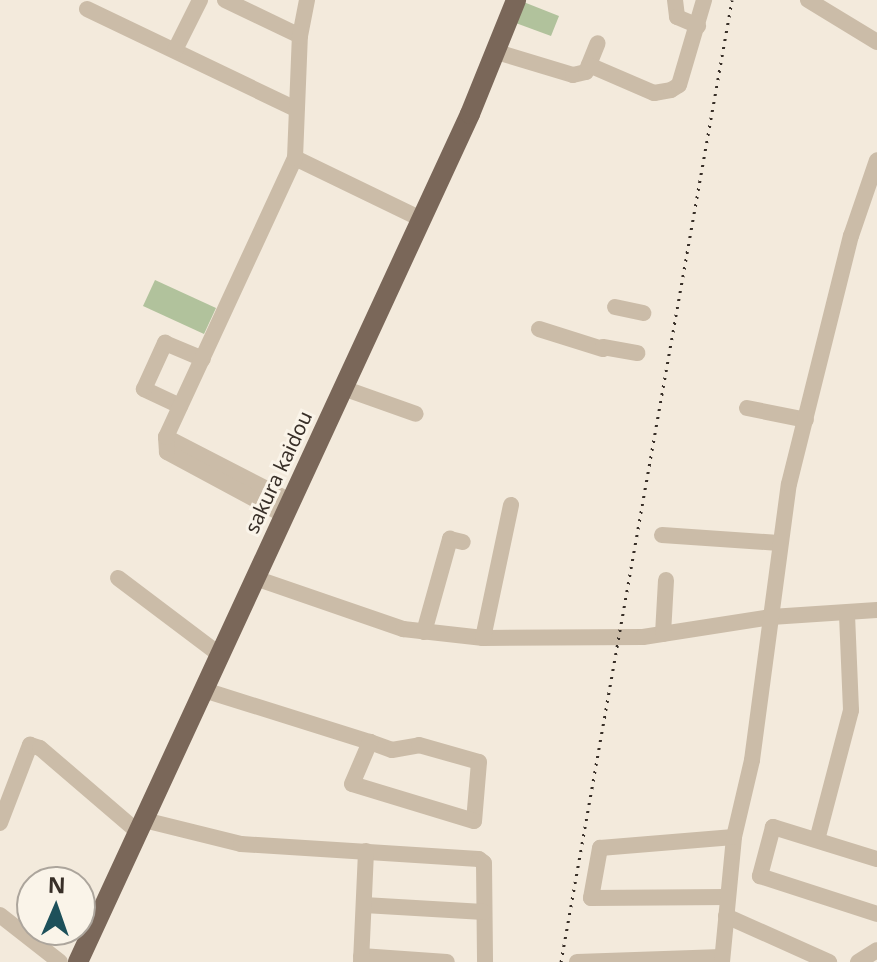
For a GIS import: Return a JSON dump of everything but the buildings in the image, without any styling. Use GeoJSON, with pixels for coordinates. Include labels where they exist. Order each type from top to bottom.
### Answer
{"type":"FeatureCollection","features":[{"type":"Feature","properties":{"kind":"main road","name":"sakura kaidou"},"geometry":{"type":"LineString","coordinates":[[78,962],[421,219],[497,52],[516,0]]}},
{"type":"Feature","properties":{"kind":"street"},"geometry":{"type":"LineString","coordinates":[[175,50],[200,0]]}},
{"type":"Feature","properties":{"kind":"street"},"geometry":{"type":"LineString","coordinates":[[225,0],[300,36]]}},
{"type":"Feature","properties":{"kind":"street"},"geometry":{"type":"LineString","coordinates":[[287,508],[167,452],[166,437],[295,158],[300,36],[307,0]]}},
{"type":"Feature","properties":{"kind":"street"},"geometry":{"type":"LineString","coordinates":[[675,0],[677,17],[698,26]]}},
{"type":"Feature","properties":{"kind":"street"},"geometry":{"type":"LineString","coordinates":[[589,65],[663,94],[679,85],[704,0]]}},
{"type":"Feature","properties":{"kind":"street"},"geometry":{"type":"LineString","coordinates":[[808,0],[877,42]]}},
{"type":"Feature","properties":{"kind":"street"},"geometry":{"type":"LineString","coordinates":[[87,9],[296,109]]}},
{"type":"Feature","properties":{"kind":"street"},"geometry":{"type":"LineString","coordinates":[[497,52],[573,75],[586,72],[598,43]]}},
{"type":"Feature","properties":{"kind":"street"},"geometry":{"type":"LineString","coordinates":[[295,158],[421,219]]}},
{"type":"Feature","properties":{"kind":"street"},"geometry":{"type":"LineString","coordinates":[[577,962],[722,959],[734,837],[752,760],[779,543],[851,236],[877,160]]}},
{"type":"Feature","properties":{"kind":"street"},"geometry":{"type":"LineString","coordinates":[[615,307],[643,313]]}},
{"type":"Feature","properties":{"kind":"street"},"geometry":{"type":"LineString","coordinates":[[539,329],[603,348],[637,353]]}},
{"type":"Feature","properties":{"kind":"street"},"geometry":{"type":"LineString","coordinates":[[180,406],[144,389],[165,343],[203,359]]}},
{"type":"Feature","properties":{"kind":"street"},"geometry":{"type":"LineString","coordinates":[[343,388],[416,414]]}},
{"type":"Feature","properties":{"kind":"street"},"geometry":{"type":"LineString","coordinates":[[747,408],[806,420]]}},
{"type":"Feature","properties":{"kind":"street"},"geometry":{"type":"LineString","coordinates":[[483,638],[511,505]]}},
{"type":"Feature","properties":{"kind":"street"},"geometry":{"type":"LineString","coordinates":[[662,535],[779,543]]}},
{"type":"Feature","properties":{"kind":"street"},"geometry":{"type":"LineString","coordinates":[[424,632],[450,539],[463,542]]}},
{"type":"Feature","properties":{"kind":"street"},"geometry":{"type":"LineString","coordinates":[[118,578],[220,655]]}},
{"type":"Feature","properties":{"kind":"street"},"geometry":{"type":"LineString","coordinates":[[255,578],[424,632],[483,638],[663,634],[771,617],[877,610]]}},
{"type":"Feature","properties":{"kind":"street"},"geometry":{"type":"LineString","coordinates":[[663,634],[666,580]]}},
{"type":"Feature","properties":{"kind":"street"},"geometry":{"type":"LineString","coordinates":[[817,840],[851,710],[847,614]]}},
{"type":"Feature","properties":{"kind":"street"},"geometry":{"type":"LineString","coordinates":[[204,690],[370,742],[392,750],[419,745],[479,762],[474,821],[352,784],[370,742]]}},
{"type":"Feature","properties":{"kind":"street"},"geometry":{"type":"LineString","coordinates":[[0,823],[30,745],[40,748],[141,826],[241,844],[479,859],[484,863],[485,962]]}},
{"type":"Feature","properties":{"kind":"street"},"geometry":{"type":"LineString","coordinates":[[877,859],[773,827],[760,876],[877,914]]}},
{"type":"Feature","properties":{"kind":"street"},"geometry":{"type":"LineString","coordinates":[[728,897],[591,898],[600,848],[734,837]]}},
{"type":"Feature","properties":{"kind":"street"},"geometry":{"type":"LineString","coordinates":[[366,851],[361,959],[447,962]]}},
{"type":"Feature","properties":{"kind":"street"},"geometry":{"type":"LineString","coordinates":[[364,905],[484,912]]}},
{"type":"Feature","properties":{"kind":"street"},"geometry":{"type":"LineString","coordinates":[[0,915],[60,962]]}},
{"type":"Feature","properties":{"kind":"street"},"geometry":{"type":"LineString","coordinates":[[726,916],[829,962]]}},
{"type":"Feature","properties":{"kind":"street"},"geometry":{"type":"LineString","coordinates":[[858,962],[877,950]]}},
{"type":"Feature","properties":{"kind":"green space"},"geometry":{"type":"Polygon","coordinates":[[[521,1],[559,16],[551,36],[513,22],[521,1]]]}},
{"type":"Feature","properties":{"kind":"green space"},"geometry":{"type":"Polygon","coordinates":[[[155,280],[216,308],[204,334],[143,306],[155,280]]]}},
{"type":"Feature","properties":{"kind":"railway"},"geometry":{"type":"LineString","coordinates":[[561,962],[732,0]]}}]}
